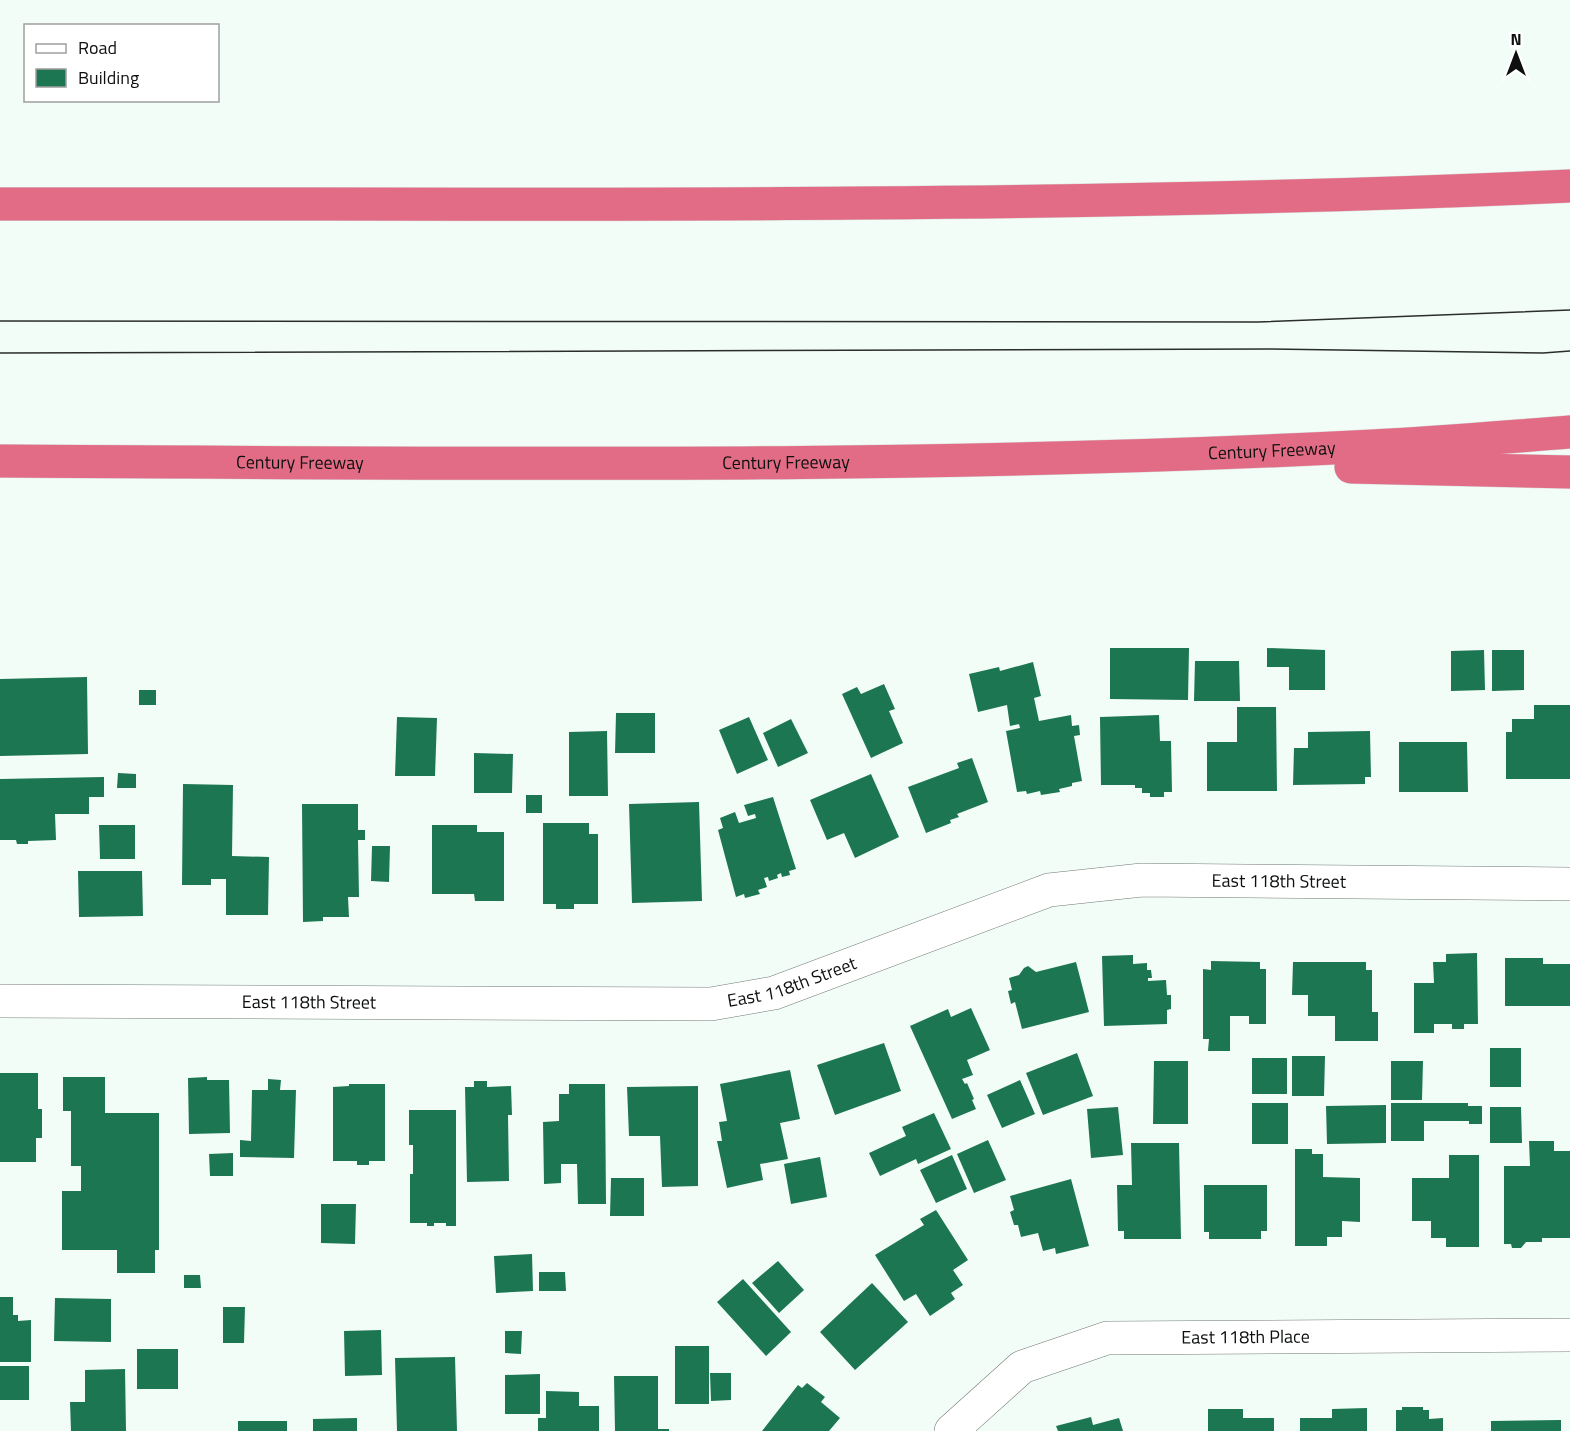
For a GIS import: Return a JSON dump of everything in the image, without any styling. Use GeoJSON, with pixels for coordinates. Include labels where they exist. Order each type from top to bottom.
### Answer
{"type":"FeatureCollection","features":[{"type":"Feature","properties":{"kind":"highway"},"geometry":{"type":"LineString","coordinates":[[0,204],[1017,203],[1362,196],[1570,186]]}},
{"type":"Feature","properties":{"kind":"highway","name":"Century Freeway"},"geometry":{"type":"LineString","coordinates":[[0,460],[733,462],[1046,459],[1375,446],[1570,432]]}},
{"type":"Feature","properties":{"kind":"highway"},"geometry":{"type":"LineString","coordinates":[[1046,459],[1570,472]]}},
{"type":"Feature","properties":{"kind":"street","name":"East 118th Street"},"geometry":{"type":"LineString","coordinates":[[0,1001],[711,1004],[774,993],[1049,890],[1142,880],[1570,885]]}},
{"type":"Feature","properties":{"kind":"street","name":"East 118th Place"},"geometry":{"type":"LineString","coordinates":[[951,1431],[1022,1367],[1107,1338],[1570,1335]]}},
{"type":"Feature","properties":{"kind":"building"},"geometry":{"type":"Polygon","coordinates":[[[1110,648],[1189,648],[1188,700],[1110,699],[1110,648]]]}},
{"type":"Feature","properties":{"kind":"building"},"geometry":{"type":"Polygon","coordinates":[[[1267,648],[1325,650],[1325,690],[1289,690],[1289,667],[1267,667],[1267,648]]]}},
{"type":"Feature","properties":{"kind":"building"},"geometry":{"type":"Polygon","coordinates":[[[1484,650],[1485,690],[1451,691],[1451,651],[1484,650]]]}},
{"type":"Feature","properties":{"kind":"building"},"geometry":{"type":"Polygon","coordinates":[[[1492,650],[1524,650],[1524,690],[1492,691],[1492,650]]]}},
{"type":"Feature","properties":{"kind":"building"},"geometry":{"type":"Polygon","coordinates":[[[1195,661],[1239,661],[1240,701],[1194,701],[1195,661]]]}},
{"type":"Feature","properties":{"kind":"building"},"geometry":{"type":"Polygon","coordinates":[[[1033,662],[1041,696],[1034,698],[1039,721],[1071,715],[1072,726],[1079,725],[1080,735],[1074,736],[1082,781],[1059,789],[1060,792],[1041,795],[1040,791],[1027,794],[1026,791],[1017,792],[1006,731],[1020,728],[1019,724],[1010,726],[1007,705],[978,712],[969,674],[999,667],[1000,671],[1033,662]]]}},
{"type":"Feature","properties":{"kind":"building"},"geometry":{"type":"Polygon","coordinates":[[[87,677],[88,754],[0,756],[0,679],[87,677]]]}},
{"type":"Feature","properties":{"kind":"building"},"geometry":{"type":"Polygon","coordinates":[[[884,684],[895,709],[889,711],[903,743],[871,758],[842,694],[857,687],[861,694],[884,684]]]}},
{"type":"Feature","properties":{"kind":"building"},"geometry":{"type":"Polygon","coordinates":[[[139,690],[156,690],[156,705],[139,705],[139,690]]]}},
{"type":"Feature","properties":{"kind":"building"},"geometry":{"type":"Polygon","coordinates":[[[1534,705],[1570,705],[1570,779],[1506,779],[1506,732],[1512,732],[1512,719],[1534,719],[1534,705]]]}},
{"type":"Feature","properties":{"kind":"building"},"geometry":{"type":"Polygon","coordinates":[[[1237,707],[1276,707],[1277,791],[1207,791],[1207,742],[1237,742],[1237,707]]]}},
{"type":"Feature","properties":{"kind":"building"},"geometry":{"type":"Polygon","coordinates":[[[616,713],[655,713],[655,753],[615,753],[616,713]]]}},
{"type":"Feature","properties":{"kind":"building"},"geometry":{"type":"Polygon","coordinates":[[[1159,715],[1160,741],[1171,741],[1172,792],[1164,792],[1164,797],[1150,797],[1150,793],[1142,793],[1142,788],[1135,788],[1135,785],[1101,785],[1100,717],[1159,715]]]}},
{"type":"Feature","properties":{"kind":"building"},"geometry":{"type":"Polygon","coordinates":[[[397,717],[437,718],[435,776],[395,776],[397,717]]]}},
{"type":"Feature","properties":{"kind":"building"},"geometry":{"type":"Polygon","coordinates":[[[749,717],[768,760],[737,774],[719,730],[749,717]]]}},
{"type":"Feature","properties":{"kind":"building"},"geometry":{"type":"Polygon","coordinates":[[[791,719],[808,753],[778,767],[763,733],[791,719]]]}},
{"type":"Feature","properties":{"kind":"building"},"geometry":{"type":"Polygon","coordinates":[[[607,731],[608,796],[569,796],[569,732],[607,731]]]}},
{"type":"Feature","properties":{"kind":"building"},"geometry":{"type":"Polygon","coordinates":[[[1370,731],[1371,777],[1365,777],[1365,784],[1293,785],[1294,748],[1308,748],[1308,732],[1370,731]]]}},
{"type":"Feature","properties":{"kind":"building"},"geometry":{"type":"Polygon","coordinates":[[[1399,742],[1467,742],[1468,792],[1399,792],[1399,742]]]}},
{"type":"Feature","properties":{"kind":"building"},"geometry":{"type":"Polygon","coordinates":[[[474,753],[513,754],[512,793],[474,793],[474,753]]]}},
{"type":"Feature","properties":{"kind":"building"},"geometry":{"type":"Polygon","coordinates":[[[972,758],[988,802],[957,814],[959,817],[950,820],[951,823],[926,833],[908,787],[959,768],[957,763],[972,758]]]}},
{"type":"Feature","properties":{"kind":"building"},"geometry":{"type":"Polygon","coordinates":[[[118,773],[136,774],[136,788],[117,788],[118,773]]]}},
{"type":"Feature","properties":{"kind":"building"},"geometry":{"type":"Polygon","coordinates":[[[871,774],[899,837],[855,858],[844,833],[827,840],[810,800],[871,774]]]}},
{"type":"Feature","properties":{"kind":"building"},"geometry":{"type":"Polygon","coordinates":[[[104,777],[104,797],[89,797],[89,814],[55,814],[56,840],[28,841],[28,844],[17,844],[16,840],[0,840],[0,779],[104,777]]]}},
{"type":"Feature","properties":{"kind":"building"},"geometry":{"type":"Polygon","coordinates":[[[183,784],[233,785],[232,856],[269,857],[268,915],[226,915],[226,879],[211,879],[211,885],[182,885],[183,784]]]}},
{"type":"Feature","properties":{"kind":"building"},"geometry":{"type":"Polygon","coordinates":[[[526,795],[542,795],[542,813],[526,813],[526,795]]]}},
{"type":"Feature","properties":{"kind":"building"},"geometry":{"type":"Polygon","coordinates":[[[773,797],[796,869],[789,871],[790,875],[782,877],[781,873],[777,875],[778,878],[769,881],[768,877],[764,878],[767,887],[758,890],[760,894],[745,898],[744,894],[736,897],[718,830],[723,828],[720,818],[735,812],[739,823],[756,818],[755,814],[748,816],[744,805],[773,797]]]}},
{"type":"Feature","properties":{"kind":"building"},"geometry":{"type":"Polygon","coordinates":[[[699,802],[702,901],[632,903],[629,804],[699,802]]]}},
{"type":"Feature","properties":{"kind":"building"},"geometry":{"type":"Polygon","coordinates":[[[302,804],[358,804],[358,830],[365,830],[365,840],[358,840],[359,897],[348,897],[349,917],[323,917],[323,921],[303,922],[302,804]]]}},
{"type":"Feature","properties":{"kind":"building"},"geometry":{"type":"Polygon","coordinates":[[[543,823],[589,823],[589,834],[598,834],[598,904],[574,904],[574,909],[556,909],[556,904],[543,904],[543,823]]]}},
{"type":"Feature","properties":{"kind":"building"},"geometry":{"type":"Polygon","coordinates":[[[99,825],[135,825],[135,859],[100,859],[99,825]]]}},
{"type":"Feature","properties":{"kind":"building"},"geometry":{"type":"Polygon","coordinates":[[[432,825],[477,825],[477,832],[504,832],[504,901],[475,901],[474,894],[432,894],[432,825]]]}},
{"type":"Feature","properties":{"kind":"building"},"geometry":{"type":"Polygon","coordinates":[[[372,846],[390,846],[389,882],[371,881],[372,846]]]}},
{"type":"Feature","properties":{"kind":"building"},"geometry":{"type":"Polygon","coordinates":[[[78,871],[142,871],[143,916],[79,917],[78,871]]]}},
{"type":"Feature","properties":{"kind":"building"},"geometry":{"type":"Polygon","coordinates":[[[1477,953],[1478,1024],[1464,1024],[1464,1029],[1452,1029],[1452,1024],[1434,1024],[1434,1033],[1414,1033],[1414,983],[1434,983],[1433,962],[1446,962],[1446,954],[1477,953]]]}},
{"type":"Feature","properties":{"kind":"building"},"geometry":{"type":"Polygon","coordinates":[[[1133,955],[1133,964],[1147,963],[1147,970],[1151,970],[1152,978],[1148,978],[1148,981],[1166,980],[1167,995],[1171,995],[1171,1009],[1167,1010],[1167,1024],[1104,1026],[1102,956],[1133,955]]]}},
{"type":"Feature","properties":{"kind":"building"},"geometry":{"type":"Polygon","coordinates":[[[1505,958],[1543,958],[1543,964],[1570,964],[1570,1006],[1505,1006],[1505,958]]]}},
{"type":"Feature","properties":{"kind":"building"},"geometry":{"type":"Polygon","coordinates":[[[1211,961],[1260,962],[1260,969],[1266,969],[1266,1024],[1249,1024],[1249,1016],[1230,1016],[1230,1051],[1208,1051],[1209,1039],[1203,1039],[1203,969],[1211,970],[1211,961]]]}},
{"type":"Feature","properties":{"kind":"building"},"geometry":{"type":"Polygon","coordinates":[[[1076,962],[1089,1012],[1022,1029],[1015,1002],[1011,1004],[1008,991],[1012,990],[1009,978],[1019,975],[1028,966],[1036,972],[1076,962]]]}},
{"type":"Feature","properties":{"kind":"building"},"geometry":{"type":"Polygon","coordinates":[[[1293,962],[1366,962],[1366,970],[1372,970],[1372,1012],[1378,1012],[1378,1041],[1335,1041],[1335,1016],[1308,1016],[1308,995],[1292,995],[1293,962]]]}},
{"type":"Feature","properties":{"kind":"building"},"geometry":{"type":"Polygon","coordinates":[[[971,1008],[990,1050],[967,1060],[973,1075],[962,1079],[965,1084],[967,1083],[976,1109],[952,1119],[910,1026],[948,1009],[951,1017],[971,1008]]]}},
{"type":"Feature","properties":{"kind":"building"},"geometry":{"type":"Polygon","coordinates":[[[884,1043],[901,1091],[835,1115],[817,1065],[884,1043]]]}},
{"type":"Feature","properties":{"kind":"building"},"geometry":{"type":"Polygon","coordinates":[[[1490,1048],[1521,1048],[1521,1087],[1490,1087],[1490,1048]]]}},
{"type":"Feature","properties":{"kind":"building"},"geometry":{"type":"Polygon","coordinates":[[[1077,1053],[1093,1096],[1043,1115],[1026,1073],[1077,1053]]]}},
{"type":"Feature","properties":{"kind":"building"},"geometry":{"type":"Polygon","coordinates":[[[1292,1056],[1325,1056],[1324,1096],[1292,1096],[1292,1056]]]}},
{"type":"Feature","properties":{"kind":"building"},"geometry":{"type":"Polygon","coordinates":[[[1252,1058],[1287,1058],[1287,1094],[1252,1094],[1252,1058]]]}},
{"type":"Feature","properties":{"kind":"building"},"geometry":{"type":"Polygon","coordinates":[[[1154,1061],[1188,1061],[1188,1124],[1153,1124],[1154,1061]]]}},
{"type":"Feature","properties":{"kind":"building"},"geometry":{"type":"Polygon","coordinates":[[[1391,1061],[1423,1061],[1422,1100],[1391,1100],[1391,1061]]]}},
{"type":"Feature","properties":{"kind":"building"},"geometry":{"type":"Polygon","coordinates":[[[790,1070],[800,1119],[780,1123],[788,1159],[760,1164],[763,1180],[727,1188],[717,1141],[722,1141],[719,1122],[727,1121],[720,1084],[790,1070]]]}},
{"type":"Feature","properties":{"kind":"building"},"geometry":{"type":"Polygon","coordinates":[[[0,1073],[38,1073],[38,1109],[42,1109],[42,1138],[36,1138],[36,1162],[0,1162],[0,1073]]]}},
{"type":"Feature","properties":{"kind":"building"},"geometry":{"type":"Polygon","coordinates":[[[63,1077],[105,1077],[105,1113],[159,1113],[159,1250],[155,1250],[155,1273],[117,1273],[117,1250],[62,1250],[62,1191],[81,1191],[81,1166],[71,1166],[71,1111],[63,1111],[63,1077]]]}},
{"type":"Feature","properties":{"kind":"building"},"geometry":{"type":"Polygon","coordinates":[[[207,1077],[207,1080],[229,1080],[230,1133],[189,1134],[188,1078],[207,1077]]]}},
{"type":"Feature","properties":{"kind":"building"},"geometry":{"type":"Polygon","coordinates":[[[268,1079],[281,1080],[280,1090],[296,1090],[294,1158],[240,1157],[240,1140],[251,1141],[252,1090],[268,1090],[268,1079]]]}},
{"type":"Feature","properties":{"kind":"building"},"geometry":{"type":"Polygon","coordinates":[[[1020,1080],[1035,1114],[1002,1128],[987,1095],[1020,1080]]]}},
{"type":"Feature","properties":{"kind":"building"},"geometry":{"type":"Polygon","coordinates":[[[474,1081],[487,1081],[487,1087],[511,1086],[512,1115],[508,1115],[509,1181],[467,1182],[465,1087],[474,1087],[474,1081]]]}},
{"type":"Feature","properties":{"kind":"building"},"geometry":{"type":"Polygon","coordinates":[[[349,1084],[385,1084],[385,1161],[369,1161],[369,1165],[357,1165],[357,1161],[333,1161],[333,1087],[349,1086],[349,1084]]]}},
{"type":"Feature","properties":{"kind":"building"},"geometry":{"type":"Polygon","coordinates":[[[569,1084],[605,1084],[606,1204],[578,1204],[577,1164],[561,1164],[561,1183],[544,1184],[543,1122],[559,1121],[559,1094],[569,1094],[569,1084]]]}},
{"type":"Feature","properties":{"kind":"building"},"geometry":{"type":"Polygon","coordinates":[[[698,1086],[698,1186],[662,1187],[660,1136],[629,1136],[627,1087],[698,1086]]]}},
{"type":"Feature","properties":{"kind":"building"},"geometry":{"type":"Polygon","coordinates":[[[1252,1103],[1288,1103],[1288,1144],[1252,1144],[1252,1103]]]}},
{"type":"Feature","properties":{"kind":"building"},"geometry":{"type":"Polygon","coordinates":[[[1391,1103],[1468,1103],[1468,1106],[1482,1106],[1482,1124],[1469,1124],[1469,1121],[1424,1121],[1424,1141],[1391,1141],[1391,1103]]]}},
{"type":"Feature","properties":{"kind":"building"},"geometry":{"type":"Polygon","coordinates":[[[1386,1105],[1386,1143],[1327,1144],[1326,1106],[1386,1105]]]}},
{"type":"Feature","properties":{"kind":"building"},"geometry":{"type":"Polygon","coordinates":[[[1118,1107],[1123,1155],[1091,1158],[1087,1109],[1118,1107]]]}},
{"type":"Feature","properties":{"kind":"building"},"geometry":{"type":"Polygon","coordinates":[[[1490,1107],[1521,1107],[1522,1143],[1490,1143],[1490,1107]]]}},
{"type":"Feature","properties":{"kind":"building"},"geometry":{"type":"Polygon","coordinates":[[[409,1110],[456,1110],[456,1226],[446,1226],[446,1223],[434,1223],[434,1226],[427,1226],[427,1223],[410,1223],[410,1174],[413,1174],[413,1145],[409,1145],[409,1110]]]}},
{"type":"Feature","properties":{"kind":"building"},"geometry":{"type":"Polygon","coordinates":[[[934,1113],[951,1149],[918,1164],[916,1159],[880,1176],[869,1153],[906,1136],[902,1127],[934,1113]]]}},
{"type":"Feature","properties":{"kind":"building"},"geometry":{"type":"Polygon","coordinates":[[[988,1140],[1006,1180],[974,1193],[957,1154],[988,1140]]]}},
{"type":"Feature","properties":{"kind":"building"},"geometry":{"type":"Polygon","coordinates":[[[1529,1141],[1554,1141],[1554,1151],[1570,1151],[1570,1238],[1542,1238],[1542,1242],[1526,1242],[1521,1248],[1512,1248],[1511,1244],[1504,1244],[1504,1166],[1530,1166],[1529,1141]]]}},
{"type":"Feature","properties":{"kind":"building"},"geometry":{"type":"Polygon","coordinates":[[[1131,1143],[1179,1143],[1181,1239],[1124,1239],[1124,1231],[1118,1231],[1117,1185],[1132,1185],[1131,1143]]]}},
{"type":"Feature","properties":{"kind":"building"},"geometry":{"type":"Polygon","coordinates":[[[1295,1149],[1312,1149],[1312,1154],[1323,1154],[1323,1177],[1360,1178],[1360,1222],[1342,1221],[1342,1237],[1327,1237],[1327,1246],[1295,1246],[1295,1149]]]}},
{"type":"Feature","properties":{"kind":"building"},"geometry":{"type":"Polygon","coordinates":[[[233,1153],[233,1176],[210,1176],[209,1154],[233,1153]]]}},
{"type":"Feature","properties":{"kind":"building"},"geometry":{"type":"Polygon","coordinates":[[[952,1155],[967,1189],[936,1203],[920,1170],[952,1155]]]}},
{"type":"Feature","properties":{"kind":"building"},"geometry":{"type":"Polygon","coordinates":[[[1449,1155],[1479,1155],[1479,1247],[1446,1247],[1446,1238],[1431,1238],[1431,1221],[1412,1221],[1412,1178],[1449,1178],[1449,1155]]]}},
{"type":"Feature","properties":{"kind":"building"},"geometry":{"type":"Polygon","coordinates":[[[820,1157],[827,1197],[791,1204],[784,1164],[820,1157]]]}},
{"type":"Feature","properties":{"kind":"building"},"geometry":{"type":"Polygon","coordinates":[[[611,1178],[644,1178],[644,1216],[610,1216],[611,1178]]]}},
{"type":"Feature","properties":{"kind":"building"},"geometry":{"type":"Polygon","coordinates":[[[1071,1179],[1089,1246],[1056,1254],[1055,1248],[1043,1251],[1038,1233],[1021,1237],[1018,1225],[1014,1225],[1010,1212],[1014,1210],[1010,1196],[1071,1179]]]}},
{"type":"Feature","properties":{"kind":"building"},"geometry":{"type":"Polygon","coordinates":[[[1204,1185],[1267,1185],[1267,1231],[1261,1231],[1261,1239],[1209,1239],[1209,1232],[1204,1232],[1204,1185]]]}},
{"type":"Feature","properties":{"kind":"building"},"geometry":{"type":"Polygon","coordinates":[[[321,1204],[356,1204],[355,1244],[321,1243],[321,1204]]]}},
{"type":"Feature","properties":{"kind":"building"},"geometry":{"type":"Polygon","coordinates":[[[936,1210],[968,1260],[953,1270],[963,1285],[951,1293],[955,1299],[930,1316],[916,1294],[904,1301],[875,1255],[924,1225],[920,1219],[936,1210]]]}},
{"type":"Feature","properties":{"kind":"building"},"geometry":{"type":"Polygon","coordinates":[[[532,1254],[533,1291],[496,1293],[494,1256],[532,1254]]]}},
{"type":"Feature","properties":{"kind":"building"},"geometry":{"type":"Polygon","coordinates":[[[778,1261],[804,1290],[779,1313],[752,1283],[778,1261]]]}},
{"type":"Feature","properties":{"kind":"building"},"geometry":{"type":"Polygon","coordinates":[[[539,1272],[565,1272],[566,1291],[539,1291],[539,1272]]]}},
{"type":"Feature","properties":{"kind":"building"},"geometry":{"type":"Polygon","coordinates":[[[184,1275],[200,1275],[201,1288],[184,1288],[184,1275]]]}},
{"type":"Feature","properties":{"kind":"building"},"geometry":{"type":"Polygon","coordinates":[[[743,1279],[791,1332],[766,1356],[717,1302],[743,1279]]]}},
{"type":"Feature","properties":{"kind":"building"},"geometry":{"type":"Polygon","coordinates":[[[872,1283],[908,1322],[855,1370],[820,1332],[872,1283]]]}},
{"type":"Feature","properties":{"kind":"building"},"geometry":{"type":"Polygon","coordinates":[[[0,1297],[13,1297],[13,1315],[18,1315],[18,1321],[31,1320],[31,1362],[0,1362],[0,1297]]]}},
{"type":"Feature","properties":{"kind":"building"},"geometry":{"type":"Polygon","coordinates":[[[55,1298],[111,1299],[111,1342],[54,1341],[55,1298]]]}},
{"type":"Feature","properties":{"kind":"building"},"geometry":{"type":"Polygon","coordinates":[[[223,1307],[245,1307],[244,1343],[223,1343],[223,1307]]]}},
{"type":"Feature","properties":{"kind":"building"},"geometry":{"type":"Polygon","coordinates":[[[381,1330],[382,1375],[345,1376],[344,1331],[381,1330]]]}},
{"type":"Feature","properties":{"kind":"building"},"geometry":{"type":"Polygon","coordinates":[[[505,1331],[522,1331],[521,1354],[505,1353],[505,1331]]]}},
{"type":"Feature","properties":{"kind":"building"},"geometry":{"type":"Polygon","coordinates":[[[675,1346],[709,1346],[709,1404],[675,1404],[675,1346]]]}},
{"type":"Feature","properties":{"kind":"building"},"geometry":{"type":"Polygon","coordinates":[[[137,1349],[178,1349],[178,1389],[137,1389],[137,1349]]]}},
{"type":"Feature","properties":{"kind":"building"},"geometry":{"type":"Polygon","coordinates":[[[455,1357],[457,1431],[397,1431],[395,1358],[455,1357]]]}},
{"type":"Feature","properties":{"kind":"building"},"geometry":{"type":"Polygon","coordinates":[[[0,1366],[29,1366],[29,1400],[0,1400],[0,1366]]]}},
{"type":"Feature","properties":{"kind":"building"},"geometry":{"type":"Polygon","coordinates":[[[125,1369],[126,1431],[71,1431],[70,1402],[85,1402],[85,1370],[125,1369]]]}},
{"type":"Feature","properties":{"kind":"building"},"geometry":{"type":"Polygon","coordinates":[[[710,1373],[731,1373],[731,1400],[711,1401],[710,1373]]]}},
{"type":"Feature","properties":{"kind":"building"},"geometry":{"type":"Polygon","coordinates":[[[540,1374],[540,1414],[505,1414],[505,1375],[540,1374]]]}},
{"type":"Feature","properties":{"kind":"building"},"geometry":{"type":"Polygon","coordinates":[[[614,1376],[658,1376],[658,1429],[669,1429],[669,1431],[615,1431],[614,1376]]]}},
{"type":"Feature","properties":{"kind":"building"},"geometry":{"type":"Polygon","coordinates":[[[807,1383],[825,1397],[821,1402],[840,1418],[829,1431],[762,1431],[798,1385],[802,1388],[807,1383]]]}},
{"type":"Feature","properties":{"kind":"building"},"geometry":{"type":"Polygon","coordinates":[[[546,1391],[579,1392],[579,1406],[599,1406],[599,1431],[538,1431],[538,1418],[546,1418],[546,1391]]]}},
{"type":"Feature","properties":{"kind":"building"},"geometry":{"type":"Polygon","coordinates":[[[1402,1407],[1423,1407],[1423,1410],[1429,1410],[1429,1419],[1443,1418],[1443,1431],[1396,1431],[1396,1410],[1402,1410],[1402,1407]]]}},
{"type":"Feature","properties":{"kind":"building"},"geometry":{"type":"Polygon","coordinates":[[[1367,1408],[1367,1431],[1300,1431],[1300,1418],[1332,1418],[1332,1409],[1367,1408]]]}},
{"type":"Feature","properties":{"kind":"building"},"geometry":{"type":"Polygon","coordinates":[[[1208,1409],[1243,1409],[1243,1418],[1274,1418],[1274,1431],[1208,1431],[1208,1409]]]}},
{"type":"Feature","properties":{"kind":"building"},"geometry":{"type":"Polygon","coordinates":[[[1091,1417],[1093,1425],[1119,1418],[1123,1431],[1058,1431],[1056,1426],[1091,1417]]]}},
{"type":"Feature","properties":{"kind":"building"},"geometry":{"type":"Polygon","coordinates":[[[357,1418],[357,1431],[313,1431],[313,1419],[357,1418]]]}},
{"type":"Feature","properties":{"kind":"building"},"geometry":{"type":"Polygon","coordinates":[[[1561,1420],[1561,1431],[1491,1431],[1491,1421],[1561,1420]]]}},
{"type":"Feature","properties":{"kind":"building"},"geometry":{"type":"Polygon","coordinates":[[[238,1421],[287,1421],[287,1431],[238,1431],[238,1421]]]}},
{"type":"Feature","properties":{"kind":"tram line"},"geometry":{"type":"LineString","coordinates":[[0,321],[1258,322],[1570,310]]}},
{"type":"Feature","properties":{"kind":"tram line"},"geometry":{"type":"LineString","coordinates":[[0,353],[1271,349],[1543,353],[1570,351]]}}]}
